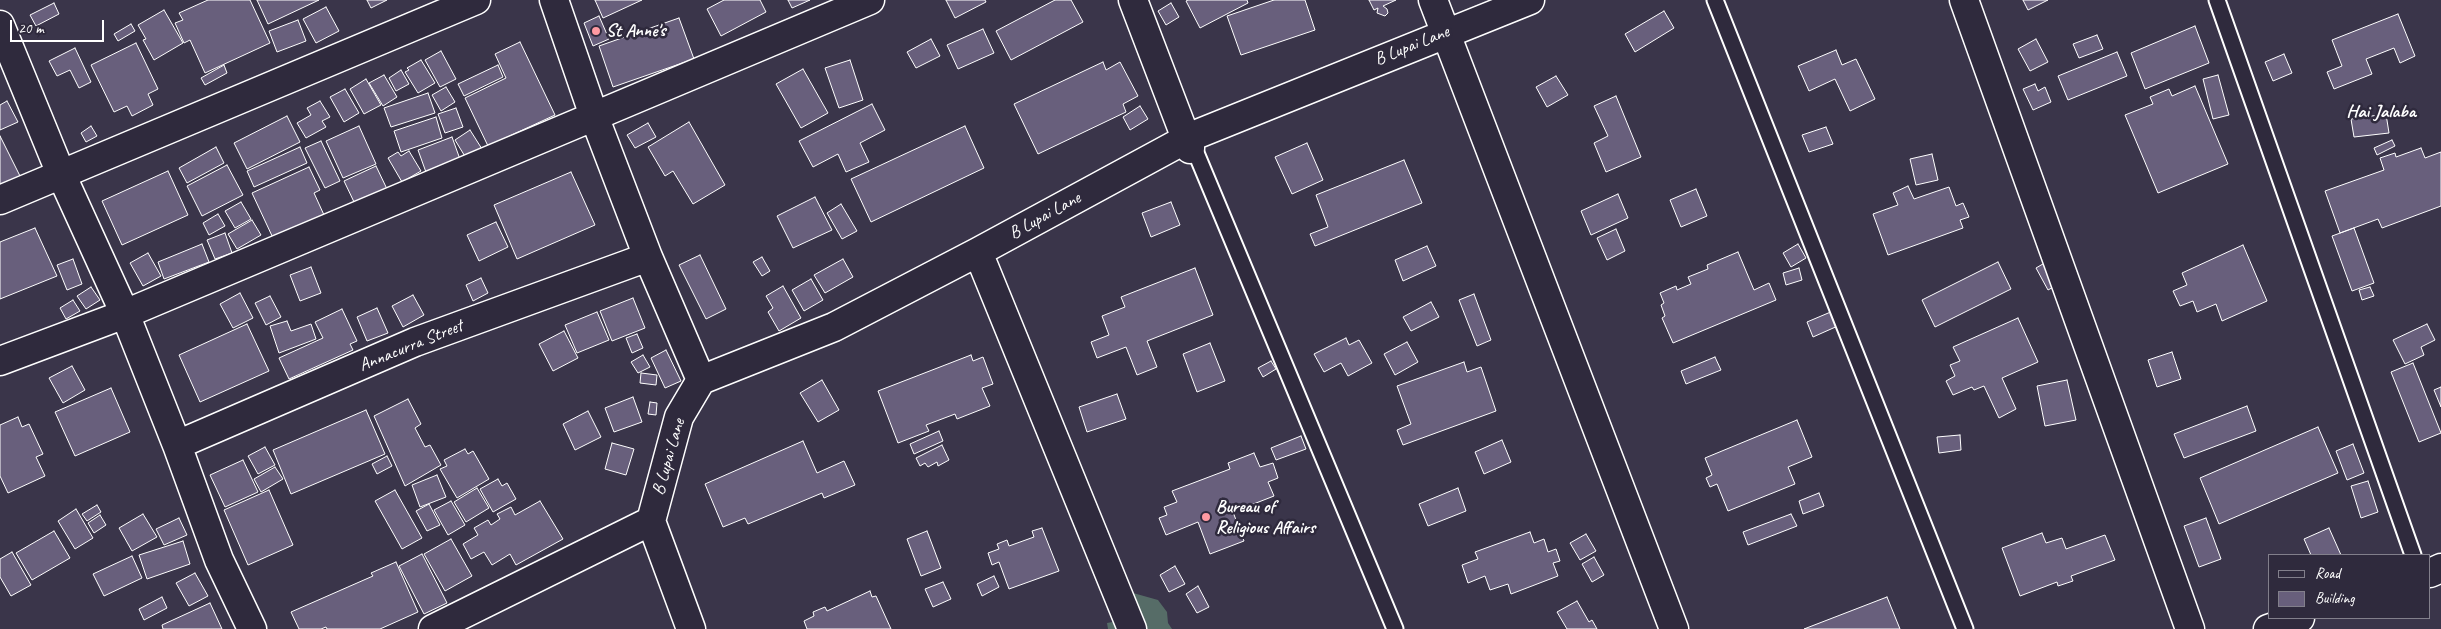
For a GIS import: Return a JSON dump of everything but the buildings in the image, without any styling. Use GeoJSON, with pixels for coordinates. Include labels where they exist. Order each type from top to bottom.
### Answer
{"type":"FeatureCollection","features":[{"type":"Feature","properties":{"kind":"street"},"geometry":{"type":"LineString","coordinates":[[0,200],[476,0]]}},
{"type":"Feature","properties":{"kind":"street"},"geometry":{"type":"LineString","coordinates":[[554,0],[594,116],[648,257],[701,380]]}},
{"type":"Feature","properties":{"kind":"street"},"geometry":{"type":"LineString","coordinates":[[0,361],[125,314],[870,0]]}},
{"type":"Feature","properties":{"kind":"street"},"geometry":{"type":"LineString","coordinates":[[1132,0],[1190,148],[1190,137]]}},
{"type":"Feature","properties":{"kind":"street"},"geometry":{"type":"LineString","coordinates":[[1432,0],[1446,32],[1674,629]]}},
{"type":"Feature","properties":{"kind":"street","name":"B Lupai Lane"},"geometry":{"type":"LineString","coordinates":[[651,521],[679,417],[701,380],[834,327],[978,252],[1190,137],[1446,32],[1530,0]]}},
{"type":"Feature","properties":{"kind":"street"},"geometry":{"type":"LineString","coordinates":[[1964,0],[2190,629]]}},
{"type":"Feature","properties":{"kind":"street"},"geometry":{"type":"LineString","coordinates":[[0,25],[61,174],[125,314],[177,444],[219,560],[252,629]]}},
{"type":"Feature","properties":{"kind":"street"},"geometry":{"type":"LineString","coordinates":[[978,252],[1132,629]]}},
{"type":"Feature","properties":{"kind":"street","name":"Annacurra Street"},"geometry":{"type":"LineString","coordinates":[[177,444],[415,342],[648,257]]}},
{"type":"Feature","properties":{"kind":"street"},"geometry":{"type":"LineString","coordinates":[[433,629],[651,521],[691,629]]}},
{"type":"Feature","properties":{"kind":"street"},"geometry":{"type":"LineString","coordinates":[[2268,629],[2297,619]]}},
{"type":"Feature","properties":{"kind":"lane"},"geometry":{"type":"LineString","coordinates":[[1715,0],[1965,629]]}},
{"type":"Feature","properties":{"kind":"lane"},"geometry":{"type":"LineString","coordinates":[[2217,0],[2413,554]]}},
{"type":"Feature","properties":{"kind":"lane"},"geometry":{"type":"LineString","coordinates":[[1190,137],[1395,629]]}},
{"type":"Feature","properties":{"kind":"green space"},"geometry":{"type":"Polygon","coordinates":[[[1126,591],[1158,600],[1167,612],[1168,623],[1172,629],[1108,629],[1107,623],[1118,621],[1126,591]]]}},
{"type":"Feature","properties":{"kind":"place","name":"St Anne's"},"geometry":{"type":"Point","coordinates":[596,31]}},
{"type":"Feature","properties":{"kind":"place","name":"Bureau of Religious Affairs"},"geometry":{"type":"Point","coordinates":[1206,517]}},
{"type":"Feature","properties":{"kind":"district","name":"Hai Jalaba"},"geometry":{"type":"Point","coordinates":[2381,112]}}]}
